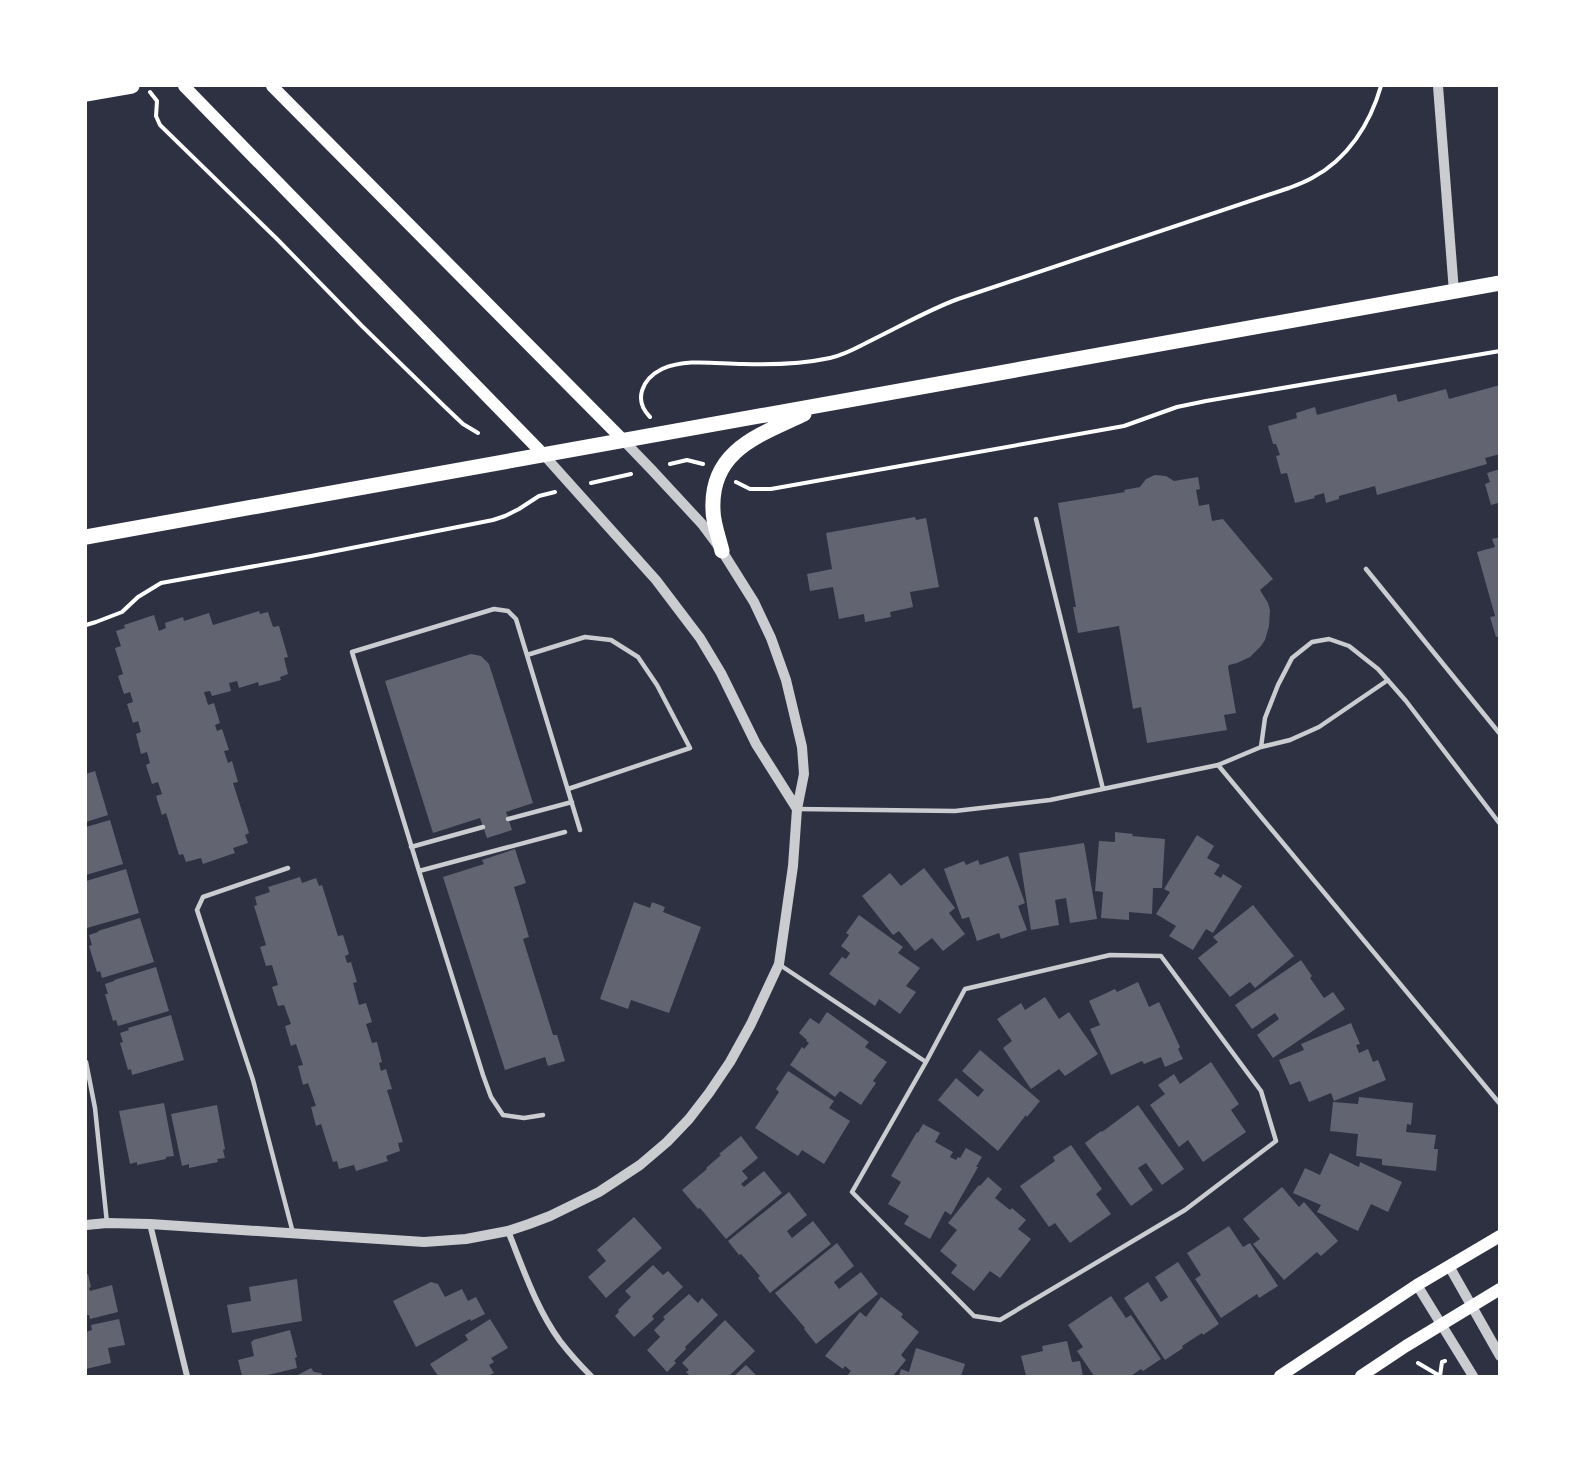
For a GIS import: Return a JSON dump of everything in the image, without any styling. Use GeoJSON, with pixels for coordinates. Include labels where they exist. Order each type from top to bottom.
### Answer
{"type":"FeatureCollection","features":[{"type":"Feature","properties":{"kind":"main road"},"geometry":{"type":"LineString","coordinates":[[86,94],[132,86]]}},
{"type":"Feature","properties":{"kind":"main road"},"geometry":{"type":"LineString","coordinates":[[184,86],[543,454]]}},
{"type":"Feature","properties":{"kind":"main road"},"geometry":{"type":"LineString","coordinates":[[272,86],[623,440]]}},
{"type":"Feature","properties":{"kind":"main road"},"geometry":{"type":"LineString","coordinates":[[86,537],[1500,284]]}},
{"type":"Feature","properties":{"kind":"main road"},"geometry":{"type":"LineString","coordinates":[[722,551],[712,512],[713,493],[718,472],[730,456],[751,439],[825,405]]}},
{"type":"Feature","properties":{"kind":"main road"},"geometry":{"type":"LineString","coordinates":[[1280,1377],[1417,1285],[1500,1236]]}},
{"type":"Feature","properties":{"kind":"main road"},"geometry":{"type":"LineString","coordinates":[[1361,1377],[1500,1289]]}},
{"type":"Feature","properties":{"kind":"street"},"geometry":{"type":"LineString","coordinates":[[1438,86],[1454,292]]}},
{"type":"Feature","properties":{"kind":"street"},"geometry":{"type":"LineString","coordinates":[[86,1225],[150,1224],[424,1242],[466,1239],[508,1231],[550,1216],[599,1192],[640,1165],[667,1142],[688,1119],[730,1062],[779,964],[793,866],[797,808],[804,774],[802,747],[786,680],[771,638],[754,602],[722,551],[702,525],[623,440]]}},
{"type":"Feature","properties":{"kind":"street"},"geometry":{"type":"LineString","coordinates":[[543,454],[656,580],[694,630],[721,673],[756,744],[797,808]]}},
{"type":"Feature","properties":{"kind":"street"},"geometry":{"type":"LineString","coordinates":[[150,1224],[186,1377]]}},
{"type":"Feature","properties":{"kind":"street"},"geometry":{"type":"LineString","coordinates":[[508,1231],[538,1303],[548,1321],[560,1340],[591,1377]]}},
{"type":"Feature","properties":{"kind":"street"},"geometry":{"type":"LineString","coordinates":[[1449,1266],[1500,1356]]}},
{"type":"Feature","properties":{"kind":"street"},"geometry":{"type":"LineString","coordinates":[[1417,1285],[1473,1377]]}},
{"type":"Feature","properties":{"kind":"lane"},"geometry":{"type":"LineString","coordinates":[[1036,519],[1104,789]]}},
{"type":"Feature","properties":{"kind":"lane"},"geometry":{"type":"LineString","coordinates":[[1366,569],[1500,734]]}},
{"type":"Feature","properties":{"kind":"lane"},"geometry":{"type":"LineString","coordinates":[[543,1115],[524,1118],[503,1115],[491,1097],[411,847],[352,652],[494,609],[508,611],[516,619],[580,830]]}},
{"type":"Feature","properties":{"kind":"lane"},"geometry":{"type":"LineString","coordinates":[[527,655],[585,637],[611,640],[638,657],[657,685],[690,748],[568,789]]}},
{"type":"Feature","properties":{"kind":"lane"},"geometry":{"type":"LineString","coordinates":[[1261,747],[1265,718],[1292,658],[1312,642],[1329,639],[1349,646],[1378,669],[1406,701],[1500,824]]}},
{"type":"Feature","properties":{"kind":"lane"},"geometry":{"type":"LineString","coordinates":[[797,808],[955,811],[1050,800],[1218,765],[1261,747],[1290,740],[1319,727],[1388,680]]}},
{"type":"Feature","properties":{"kind":"lane"},"geometry":{"type":"LineString","coordinates":[[1218,765],[1500,1104]]}},
{"type":"Feature","properties":{"kind":"lane"},"geometry":{"type":"LineString","coordinates":[[508,819],[572,802]]}},
{"type":"Feature","properties":{"kind":"lane"},"geometry":{"type":"LineString","coordinates":[[411,847],[483,827]]}},
{"type":"Feature","properties":{"kind":"lane"},"geometry":{"type":"LineString","coordinates":[[419,872],[565,832]]}},
{"type":"Feature","properties":{"kind":"lane"},"geometry":{"type":"LineString","coordinates":[[288,868],[203,897],[197,910],[253,1080],[293,1233]]}},
{"type":"Feature","properties":{"kind":"lane"},"geometry":{"type":"LineString","coordinates":[[1110,955],[1161,956],[1261,1091],[1275,1141],[1185,1210],[1000,1320],[974,1316],[852,1192],[926,1062],[965,989],[1110,955]]}},
{"type":"Feature","properties":{"kind":"lane"},"geometry":{"type":"LineString","coordinates":[[779,964],[926,1062]]}},
{"type":"Feature","properties":{"kind":"lane"},"geometry":{"type":"LineString","coordinates":[[86,1062],[95,1108],[107,1223]]}},
{"type":"Feature","properties":{"kind":"path"},"geometry":{"type":"LineString","coordinates":[[145,86],[157,101],[156,116],[160,125],[278,239],[436,398],[463,424],[478,433]]}},
{"type":"Feature","properties":{"kind":"path"},"geometry":{"type":"LineString","coordinates":[[645,412],[640,400],[641,392],[653,375],[675,365],[701,362],[777,364],[831,358],[849,352],[958,298],[1290,188],[1330,167],[1357,139],[1367,124],[1381,86]]}},
{"type":"Feature","properties":{"kind":"path"},"geometry":{"type":"LineString","coordinates":[[734,481],[750,489],[783,487],[1124,426],[1177,407],[1206,401],[1500,351]]}},
{"type":"Feature","properties":{"kind":"path"},"geometry":{"type":"LineString","coordinates":[[687,459],[707,466]]}},
{"type":"Feature","properties":{"kind":"path"},"geometry":{"type":"LineString","coordinates":[[590,484],[636,473]]}},
{"type":"Feature","properties":{"kind":"path"},"geometry":{"type":"LineString","coordinates":[[86,625],[122,612],[138,597],[160,583],[493,520],[519,509],[539,496]]}},
{"type":"Feature","properties":{"kind":"path"},"geometry":{"type":"LineString","coordinates":[[1418,1363],[1440,1376],[1442,1362]]}},
{"type":"Feature","properties":{"kind":"building"},"geometry":{"type":"Polygon","coordinates":[[[1500,385],[1500,454],[1485,458],[1487,464],[1377,495],[1375,486],[1339,496],[1339,499],[1326,503],[1324,493],[1295,503],[1287,473],[1281,474],[1276,456],[1280,455],[1276,444],[1273,444],[1268,426],[1297,418],[1296,413],[1315,407],[1317,415],[1396,394],[1398,402],[1446,389],[1449,399],[1500,385]]]}},
{"type":"Feature","properties":{"kind":"building"},"geometry":{"type":"Polygon","coordinates":[[[1500,469],[1499,507],[1498,503],[1491,505],[1485,484],[1490,482],[1487,473],[1500,469]]]}},
{"type":"Feature","properties":{"kind":"building"},"geometry":{"type":"Polygon","coordinates":[[[1155,475],[1166,476],[1174,481],[1198,477],[1200,489],[1196,490],[1199,506],[1209,504],[1212,521],[1223,519],[1273,579],[1260,590],[1270,610],[1265,640],[1250,657],[1228,667],[1236,713],[1224,715],[1227,730],[1147,743],[1141,707],[1133,709],[1119,626],[1078,633],[1073,607],[1076,607],[1058,503],[1125,492],[1124,490],[1140,487],[1146,479],[1155,475]]]}},
{"type":"Feature","properties":{"kind":"building"},"geometry":{"type":"Polygon","coordinates":[[[915,517],[916,520],[926,518],[939,587],[910,592],[913,607],[890,612],[891,617],[865,622],[864,614],[839,619],[833,587],[810,591],[807,574],[832,569],[826,533],[915,517]]]}},
{"type":"Feature","properties":{"kind":"building"},"geometry":{"type":"Polygon","coordinates":[[[1500,537],[1500,636],[1496,637],[1490,617],[1495,616],[1477,552],[1495,547],[1492,539],[1500,537]]]}},
{"type":"Feature","properties":{"kind":"building"},"geometry":{"type":"Polygon","coordinates":[[[259,611],[260,614],[268,612],[273,627],[279,626],[288,657],[284,658],[288,674],[280,677],[281,680],[259,686],[258,682],[239,688],[237,681],[229,683],[231,691],[212,696],[210,691],[204,692],[208,705],[214,703],[220,723],[215,725],[217,731],[222,729],[229,750],[224,751],[228,763],[232,761],[238,782],[233,783],[249,833],[245,835],[248,843],[233,848],[235,853],[203,864],[201,858],[186,862],[183,854],[179,855],[166,813],[162,815],[156,796],[162,794],[158,782],[152,784],[146,765],[150,763],[147,752],[141,754],[136,734],[141,732],[138,721],[133,723],[127,704],[133,702],[130,692],[124,694],[118,676],[123,674],[115,648],[121,646],[116,631],[125,628],[124,625],[154,615],[159,631],[166,628],[165,623],[183,617],[184,621],[209,613],[213,625],[259,611]]]}},
{"type":"Feature","properties":{"kind":"building"},"geometry":{"type":"Polygon","coordinates":[[[471,654],[481,656],[489,664],[533,803],[506,812],[512,830],[487,838],[480,818],[433,833],[385,681],[471,654]]]}},
{"type":"Feature","properties":{"kind":"building"},"geometry":{"type":"Polygon","coordinates":[[[95,771],[108,815],[86,822],[86,774],[95,771]]]}},
{"type":"Feature","properties":{"kind":"building"},"geometry":{"type":"Polygon","coordinates":[[[110,820],[123,864],[86,875],[86,827],[110,820]]]}},
{"type":"Feature","properties":{"kind":"building"},"geometry":{"type":"Polygon","coordinates":[[[1115,832],[1165,839],[1162,888],[1153,888],[1152,914],[1129,912],[1129,920],[1101,918],[1103,892],[1095,891],[1099,841],[1115,842],[1115,832]]]}},
{"type":"Feature","properties":{"kind":"building"},"geometry":{"type":"Polygon","coordinates":[[[1197,835],[1214,846],[1207,858],[1220,865],[1214,874],[1221,878],[1223,874],[1242,886],[1213,933],[1206,929],[1193,950],[1169,936],[1176,926],[1156,914],[1170,892],[1164,889],[1197,835]]]}},
{"type":"Feature","properties":{"kind":"building"},"geometry":{"type":"Polygon","coordinates":[[[1084,843],[1097,919],[1070,923],[1066,898],[1055,900],[1059,925],[1031,930],[1019,853],[1084,843]]]}},
{"type":"Feature","properties":{"kind":"building"},"geometry":{"type":"Polygon","coordinates":[[[515,849],[526,883],[514,887],[529,937],[523,939],[553,1035],[557,1035],[565,1061],[548,1066],[545,1057],[505,1070],[443,877],[484,864],[482,860],[515,849]]]}},
{"type":"Feature","properties":{"kind":"building"},"geometry":{"type":"Polygon","coordinates":[[[1008,856],[1025,903],[1018,906],[1027,930],[1001,939],[999,933],[977,941],[969,917],[962,919],[944,869],[964,861],[966,865],[978,860],[980,865],[1008,856]]]}},
{"type":"Feature","properties":{"kind":"building"},"geometry":{"type":"Polygon","coordinates":[[[924,868],[955,908],[949,913],[965,934],[943,951],[932,938],[915,951],[899,931],[893,935],[862,896],[890,873],[901,886],[924,868]]]}},
{"type":"Feature","properties":{"kind":"building"},"geometry":{"type":"Polygon","coordinates":[[[126,869],[139,913],[87,928],[86,881],[126,869]]]}},
{"type":"Feature","properties":{"kind":"building"},"geometry":{"type":"Polygon","coordinates":[[[300,877],[302,883],[316,878],[319,886],[322,885],[338,936],[343,935],[349,954],[345,956],[347,963],[351,962],[357,982],[353,983],[359,1005],[366,1003],[372,1022],[366,1024],[372,1043],[377,1042],[382,1062],[379,1063],[381,1071],[386,1069],[392,1089],[387,1090],[403,1142],[398,1143],[400,1151],[386,1156],[388,1161],[356,1171],[354,1165],[339,1169],[337,1161],[333,1162],[321,1124],[316,1126],[311,1107],[316,1106],[308,1083],[303,1085],[298,1066],[303,1065],[296,1044],[291,1046],[285,1026],[291,1024],[284,1005],[278,1006],[272,987],[278,985],[272,965],[266,966],[260,947],[266,945],[254,906],[257,905],[255,897],[270,892],[268,887],[300,877]]]}},
{"type":"Feature","properties":{"kind":"building"},"geometry":{"type":"Polygon","coordinates":[[[634,902],[650,908],[652,902],[665,907],[663,912],[701,927],[669,1013],[631,1000],[628,1009],[600,999],[634,902]]]}},
{"type":"Feature","properties":{"kind":"building"},"geometry":{"type":"Polygon","coordinates":[[[1253,905],[1294,956],[1255,988],[1250,982],[1230,997],[1198,958],[1218,942],[1213,937],[1253,905]]]}},
{"type":"Feature","properties":{"kind":"building"},"geometry":{"type":"Polygon","coordinates":[[[859,915],[903,947],[898,953],[920,968],[906,986],[916,992],[900,1014],[879,999],[875,1006],[829,974],[842,957],[846,959],[850,953],[841,946],[849,935],[846,933],[859,915]]]}},
{"type":"Feature","properties":{"kind":"building"},"geometry":{"type":"Polygon","coordinates":[[[140,918],[154,962],[102,978],[100,971],[97,972],[89,946],[92,945],[89,935],[140,918]]]}},
{"type":"Feature","properties":{"kind":"building"},"geometry":{"type":"Polygon","coordinates":[[[1301,960],[1324,998],[1333,992],[1345,1009],[1273,1058],[1257,1035],[1279,1019],[1275,1013],[1252,1029],[1235,1005],[1301,960]]]}},
{"type":"Feature","properties":{"kind":"building"},"geometry":{"type":"Polygon","coordinates":[[[156,967],[169,1011],[118,1026],[116,1020],[113,1021],[105,994],[108,994],[105,984],[156,967]]]}},
{"type":"Feature","properties":{"kind":"building"},"geometry":{"type":"Polygon","coordinates":[[[1138,982],[1149,1007],[1159,1002],[1180,1047],[1178,1049],[1183,1059],[1165,1067],[1161,1057],[1144,1064],[1142,1061],[1111,1075],[1090,1029],[1100,1025],[1089,1001],[1138,982]]]}},
{"type":"Feature","properties":{"kind":"building"},"geometry":{"type":"Polygon","coordinates":[[[1045,997],[1059,1019],[1069,1012],[1098,1054],[1065,1076],[1059,1069],[1031,1089],[1003,1048],[1012,1041],[997,1019],[1021,1003],[1025,1010],[1045,997]]]}},
{"type":"Feature","properties":{"kind":"building"},"geometry":{"type":"Polygon","coordinates":[[[827,1012],[869,1042],[865,1047],[887,1062],[873,1081],[876,1083],[861,1105],[840,1091],[835,1097],[790,1065],[802,1047],[804,1049],[809,1043],[799,1033],[810,1018],[819,1024],[827,1012]]]}},
{"type":"Feature","properties":{"kind":"building"},"geometry":{"type":"Polygon","coordinates":[[[171,1015],[184,1060],[132,1075],[131,1069],[128,1070],[120,1043],[123,1042],[120,1033],[129,1030],[128,1028],[171,1015]]]}},
{"type":"Feature","properties":{"kind":"building"},"geometry":{"type":"Polygon","coordinates":[[[1351,1023],[1360,1044],[1356,1045],[1359,1053],[1368,1049],[1373,1062],[1378,1060],[1386,1080],[1334,1101],[1331,1093],[1309,1102],[1300,1081],[1290,1085],[1279,1060],[1304,1050],[1301,1044],[1351,1023]]]}},
{"type":"Feature","properties":{"kind":"building"},"geometry":{"type":"Polygon","coordinates":[[[980,1050],[1040,1101],[998,1151],[938,1100],[956,1078],[978,1097],[984,1090],[962,1071],[980,1050]]]}},
{"type":"Feature","properties":{"kind":"building"},"geometry":{"type":"Polygon","coordinates":[[[1211,1062],[1239,1104],[1231,1110],[1246,1132],[1203,1162],[1188,1140],[1179,1147],[1150,1105],[1165,1094],[1158,1085],[1174,1074],[1180,1084],[1211,1062]]]}},
{"type":"Feature","properties":{"kind":"building"},"geometry":{"type":"Polygon","coordinates":[[[788,1071],[834,1101],[829,1108],[850,1121],[824,1164],[802,1150],[798,1156],[755,1128],[779,1092],[776,1089],[788,1071]]]}},
{"type":"Feature","properties":{"kind":"building"},"geometry":{"type":"Polygon","coordinates":[[[1359,1097],[1413,1103],[1411,1125],[1407,1124],[1406,1132],[1436,1135],[1434,1149],[1438,1149],[1436,1171],[1382,1165],[1382,1159],[1356,1156],[1358,1134],[1330,1131],[1333,1102],[1358,1104],[1359,1097]]]}},
{"type":"Feature","properties":{"kind":"building"},"geometry":{"type":"Polygon","coordinates":[[[164,1103],[174,1156],[137,1165],[137,1162],[130,1164],[119,1111],[164,1103]]]}},
{"type":"Feature","properties":{"kind":"building"},"geometry":{"type":"Polygon","coordinates":[[[217,1105],[225,1158],[217,1159],[218,1162],[189,1168],[189,1164],[182,1166],[171,1114],[217,1105]]]}},
{"type":"Feature","properties":{"kind":"building"},"geometry":{"type":"Polygon","coordinates":[[[1138,1105],[1184,1169],[1162,1185],[1146,1163],[1138,1168],[1153,1190],[1131,1206],[1085,1143],[1138,1105]]]}},
{"type":"Feature","properties":{"kind":"building"},"geometry":{"type":"Polygon","coordinates":[[[923,1124],[940,1133],[935,1142],[953,1152],[950,1157],[956,1160],[960,1158],[966,1148],[982,1157],[951,1215],[945,1211],[930,1239],[904,1224],[909,1216],[888,1204],[901,1182],[891,1176],[923,1124]]]}},
{"type":"Feature","properties":{"kind":"building"},"geometry":{"type":"Polygon","coordinates":[[[741,1136],[758,1158],[742,1171],[748,1178],[741,1184],[744,1187],[764,1171],[782,1193],[726,1239],[682,1190],[741,1136]]]}},
{"type":"Feature","properties":{"kind":"building"},"geometry":{"type":"Polygon","coordinates":[[[1071,1145],[1102,1189],[1096,1194],[1111,1214],[1070,1243],[1055,1223],[1049,1227],[1020,1186],[1055,1161],[1053,1157],[1071,1145]]]}},
{"type":"Feature","properties":{"kind":"building"},"geometry":{"type":"Polygon","coordinates":[[[1330,1153],[1359,1167],[1360,1162],[1402,1182],[1388,1212],[1371,1204],[1358,1231],[1317,1212],[1321,1205],[1293,1193],[1305,1168],[1320,1175],[1330,1153]]]}},
{"type":"Feature","properties":{"kind":"building"},"geometry":{"type":"Polygon","coordinates":[[[988,1177],[1002,1189],[995,1198],[1026,1220],[1018,1229],[1031,1239],[1000,1278],[990,1271],[974,1291],[951,1273],[957,1265],[940,1251],[957,1230],[948,1223],[988,1177]]]}},
{"type":"Feature","properties":{"kind":"building"},"geometry":{"type":"Polygon","coordinates":[[[1282,1187],[1299,1207],[1304,1202],[1338,1241],[1321,1256],[1317,1252],[1284,1280],[1253,1244],[1260,1239],[1243,1219],[1282,1187]]]}},
{"type":"Feature","properties":{"kind":"building"},"geometry":{"type":"Polygon","coordinates":[[[789,1192],[807,1215],[787,1231],[792,1238],[813,1221],[831,1244],[770,1293],[758,1278],[760,1276],[728,1241],[789,1192]]]}},
{"type":"Feature","properties":{"kind":"building"},"geometry":{"type":"Polygon","coordinates":[[[634,1217],[662,1248],[606,1298],[588,1277],[606,1261],[597,1250],[634,1217]]]}},
{"type":"Feature","properties":{"kind":"building"},"geometry":{"type":"Polygon","coordinates":[[[1229,1226],[1243,1247],[1250,1243],[1278,1286],[1259,1298],[1257,1294],[1221,1318],[1195,1279],[1201,1275],[1187,1253],[1229,1226]]]}},
{"type":"Feature","properties":{"kind":"building"},"geometry":{"type":"Polygon","coordinates":[[[837,1243],[854,1266],[834,1282],[839,1289],[861,1272],[878,1294],[816,1344],[775,1293],[837,1243]]]}},
{"type":"Feature","properties":{"kind":"building"},"geometry":{"type":"Polygon","coordinates":[[[1178,1262],[1219,1324],[1182,1346],[1183,1348],[1165,1360],[1124,1298],[1148,1282],[1161,1302],[1168,1297],[1155,1277],[1178,1262]]]}},
{"type":"Feature","properties":{"kind":"building"},"geometry":{"type":"Polygon","coordinates":[[[653,1265],[663,1275],[668,1271],[683,1287],[652,1316],[654,1319],[634,1337],[615,1316],[631,1297],[625,1291],[653,1265]]]}},
{"type":"Feature","properties":{"kind":"building"},"geometry":{"type":"Polygon","coordinates":[[[88,1274],[90,1291],[112,1285],[118,1312],[90,1319],[89,1315],[86,1315],[86,1275],[88,1274]]]}},
{"type":"Feature","properties":{"kind":"building"},"geometry":{"type":"Polygon","coordinates":[[[297,1279],[302,1321],[232,1333],[227,1305],[251,1301],[249,1287],[297,1279]]]}},
{"type":"Feature","properties":{"kind":"building"},"geometry":{"type":"Polygon","coordinates":[[[431,1282],[438,1284],[445,1297],[462,1289],[468,1301],[476,1297],[485,1314],[471,1321],[470,1319],[416,1347],[393,1301],[431,1282]]]}},
{"type":"Feature","properties":{"kind":"building"},"geometry":{"type":"Polygon","coordinates":[[[689,1294],[698,1303],[702,1298],[718,1315],[685,1347],[686,1349],[674,1361],[676,1363],[667,1372],[647,1350],[660,1337],[654,1330],[665,1319],[663,1317],[689,1294]]]}},
{"type":"Feature","properties":{"kind":"building"},"geometry":{"type":"Polygon","coordinates":[[[1111,1296],[1126,1318],[1131,1315],[1161,1359],[1131,1376],[1094,1376],[1077,1351],[1083,1347],[1068,1325],[1111,1296]]]}},
{"type":"Feature","properties":{"kind":"building"},"geometry":{"type":"Polygon","coordinates":[[[881,1297],[903,1314],[901,1317],[919,1332],[901,1355],[906,1360],[893,1376],[847,1376],[851,1371],[845,1366],[843,1369],[825,1356],[860,1312],[866,1317],[881,1297]]]}},
{"type":"Feature","properties":{"kind":"building"},"geometry":{"type":"Polygon","coordinates":[[[119,1319],[125,1345],[108,1348],[111,1363],[86,1369],[86,1332],[92,1330],[91,1325],[119,1319]]]}},
{"type":"Feature","properties":{"kind":"building"},"geometry":{"type":"Polygon","coordinates":[[[490,1319],[508,1348],[491,1358],[494,1362],[489,1365],[494,1373],[488,1376],[438,1376],[430,1364],[468,1340],[465,1335],[490,1319]]]}},
{"type":"Feature","properties":{"kind":"building"},"geometry":{"type":"Polygon","coordinates":[[[725,1320],[755,1351],[729,1376],[690,1376],[686,1372],[689,1370],[682,1363],[725,1320]]]}},
{"type":"Feature","properties":{"kind":"building"},"geometry":{"type":"Polygon","coordinates":[[[290,1330],[297,1357],[295,1358],[297,1368],[264,1376],[242,1376],[238,1360],[254,1356],[251,1342],[253,1340],[290,1330]]]}},
{"type":"Feature","properties":{"kind":"building"},"geometry":{"type":"Polygon","coordinates":[[[1067,1341],[1072,1362],[1080,1361],[1083,1376],[1026,1376],[1021,1356],[1043,1351],[1042,1346],[1067,1341]]]}},
{"type":"Feature","properties":{"kind":"building"},"geometry":{"type":"Polygon","coordinates":[[[916,1348],[965,1364],[961,1376],[899,1376],[901,1369],[909,1372],[916,1348]]]}},
{"type":"Feature","properties":{"kind":"building"},"geometry":{"type":"Polygon","coordinates":[[[746,1365],[757,1376],[734,1376],[746,1365]]]}},
{"type":"Feature","properties":{"kind":"building"},"geometry":{"type":"Polygon","coordinates":[[[311,1368],[323,1376],[296,1376],[311,1368]]]}}]}
